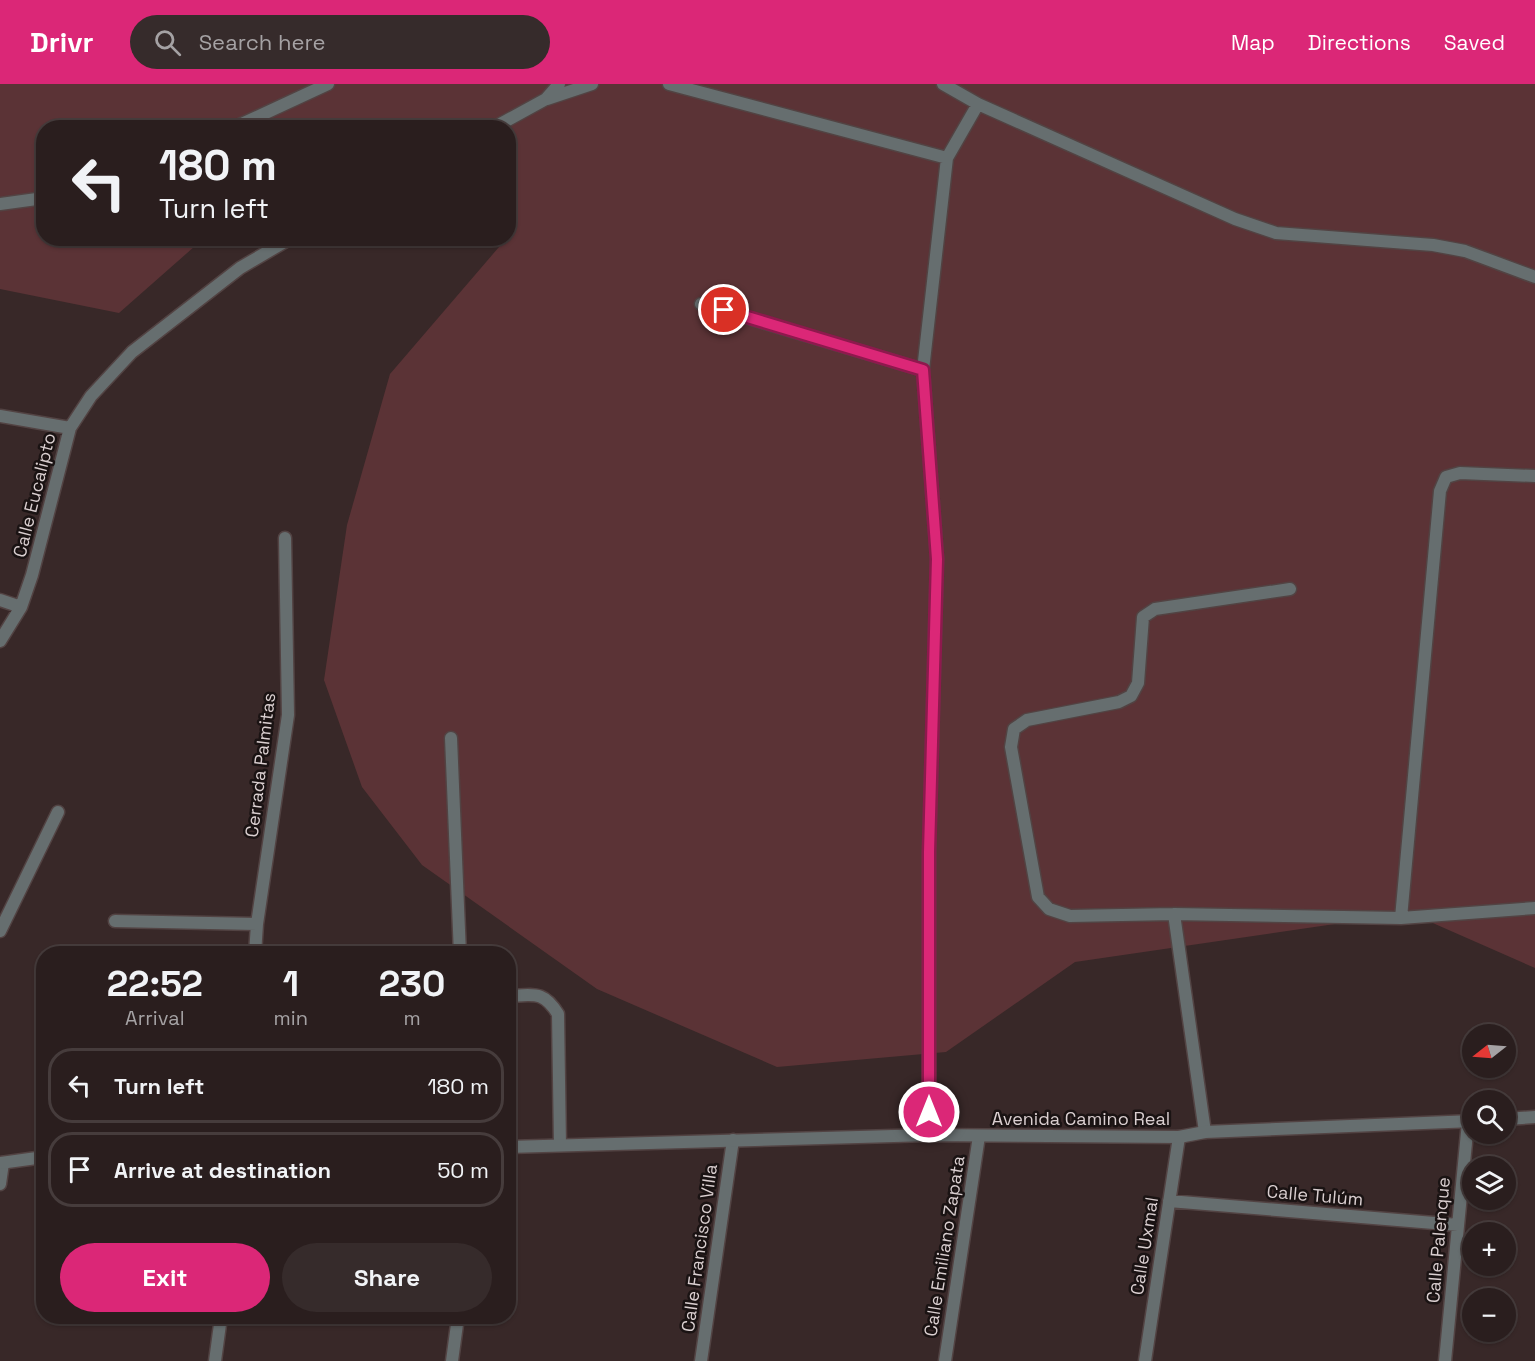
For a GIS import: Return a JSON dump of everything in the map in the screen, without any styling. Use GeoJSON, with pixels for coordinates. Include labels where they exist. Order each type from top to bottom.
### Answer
{"type":"FeatureCollection","features":[{"type":"Feature","properties":{"kind":"street"},"geometry":{"type":"LineString","coordinates":[[250,120],[328,84]]}},
{"type":"Feature","properties":{"kind":"street"},"geometry":{"type":"LineString","coordinates":[[546,99],[559,84]]}},
{"type":"Feature","properties":{"kind":"street"},"geometry":{"type":"LineString","coordinates":[[508,120],[546,99],[592,84]]}},
{"type":"Feature","properties":{"kind":"street"},"geometry":{"type":"LineString","coordinates":[[669,84],[947,158]]}},
{"type":"Feature","properties":{"kind":"street"},"geometry":{"type":"LineString","coordinates":[[944,84],[978,104],[1234,219],[1276,233],[1433,245],[1465,251],[1535,277]]}},
{"type":"Feature","properties":{"kind":"street"},"geometry":{"type":"LineString","coordinates":[[929,1135],[929,852],[937,559],[923,370],[947,158],[978,104]]}},
{"type":"Feature","properties":{"kind":"street"},"geometry":{"type":"LineString","coordinates":[[0,204],[36,199]]}},
{"type":"Feature","properties":{"kind":"street","name":"Calle Eucalipto"},"geometry":{"type":"LineString","coordinates":[[0,641],[21,607],[33,575],[70,428],[91,396],[132,352],[240,268],[277,246]]}},
{"type":"Feature","properties":{"kind":"street"},"geometry":{"type":"LineString","coordinates":[[701,304],[923,370]]}},
{"type":"Feature","properties":{"kind":"street"},"geometry":{"type":"LineString","coordinates":[[0,416],[70,428]]}},
{"type":"Feature","properties":{"kind":"street"},"geometry":{"type":"LineString","coordinates":[[1401,918],[1440,491],[1446,477],[1460,473],[1535,476]]}},
{"type":"Feature","properties":{"kind":"street","name":"Cerrada Palmitas"},"geometry":{"type":"LineString","coordinates":[[256,946],[288,714],[285,538]]}},
{"type":"Feature","properties":{"kind":"street"},"geometry":{"type":"LineString","coordinates":[[1290,589],[1155,609],[1143,617],[1138,683],[1131,696],[1119,702],[1027,720],[1014,729],[1011,747],[1038,897],[1049,909],[1070,916],[1174,914],[1401,918],[1535,908]]}},
{"type":"Feature","properties":{"kind":"street"},"geometry":{"type":"LineString","coordinates":[[0,600],[21,607]]}},
{"type":"Feature","properties":{"kind":"street"},"geometry":{"type":"LineString","coordinates":[[451,738],[460,946]]}},
{"type":"Feature","properties":{"kind":"street"},"geometry":{"type":"LineString","coordinates":[[0,931],[58,812]]}},
{"type":"Feature","properties":{"kind":"street"},"geometry":{"type":"LineString","coordinates":[[1174,914],[1205,1132]]}},
{"type":"Feature","properties":{"kind":"street"},"geometry":{"type":"LineString","coordinates":[[115,921],[257,924]]}},
{"type":"Feature","properties":{"kind":"street"},"geometry":{"type":"LineString","coordinates":[[516,996],[538,995],[551,1002],[558,1014],[560,1145]]}},
{"type":"Feature","properties":{"kind":"street"},"geometry":{"type":"LineString","coordinates":[[1516,1118],[1535,1117]]}},
{"type":"Feature","properties":{"kind":"street","name":"Avenida Camino Real"},"geometry":{"type":"LineString","coordinates":[[516,1147],[929,1135],[1179,1137],[1205,1132],[1462,1121]]}},
{"type":"Feature","properties":{"kind":"street","name":"Calle Emiliano Zapata"},"geometry":{"type":"LineString","coordinates":[[945,1361],[979,1136]]}},
{"type":"Feature","properties":{"kind":"street","name":"Calle Uxmal"},"geometry":{"type":"LineString","coordinates":[[1145,1361],[1179,1137]]}},
{"type":"Feature","properties":{"kind":"street","name":"Calle Francisco Villa"},"geometry":{"type":"LineString","coordinates":[[701,1361],[733,1140]]}},
{"type":"Feature","properties":{"kind":"street","name":"Calle Palenque"},"geometry":{"type":"LineString","coordinates":[[1445,1361],[1467,1144]]}},
{"type":"Feature","properties":{"kind":"street"},"geometry":{"type":"LineString","coordinates":[[0,1184],[1,1163],[36,1158]]}},
{"type":"Feature","properties":{"kind":"street","name":"Calle Tulúm"},"geometry":{"type":"LineString","coordinates":[[1169,1201],[1458,1225]]}},
{"type":"Feature","properties":{"kind":"street"},"geometry":{"type":"LineString","coordinates":[[215,1361],[220,1324]]}},
{"type":"Feature","properties":{"kind":"street"},"geometry":{"type":"LineString","coordinates":[[452,1361],[457,1324]]}},
{"type":"Feature","properties":{"kind":"shaded area"},"geometry":{"type":"Polygon","coordinates":[[[0,84],[1535,84],[1535,968],[1410,913],[1075,962],[946,1052],[777,1067],[597,989],[422,865],[362,787],[324,680],[347,525],[390,374],[500,246],[516,246],[516,120],[36,120],[36,246],[195,246],[119,313],[0,289],[0,84]]]}},
{"type":"Feature","properties":{"kind":"route"},"geometry":{"type":"LineString","coordinates":[[724,310],[923,370],[937,559],[929,852],[929,1112]]}}]}
